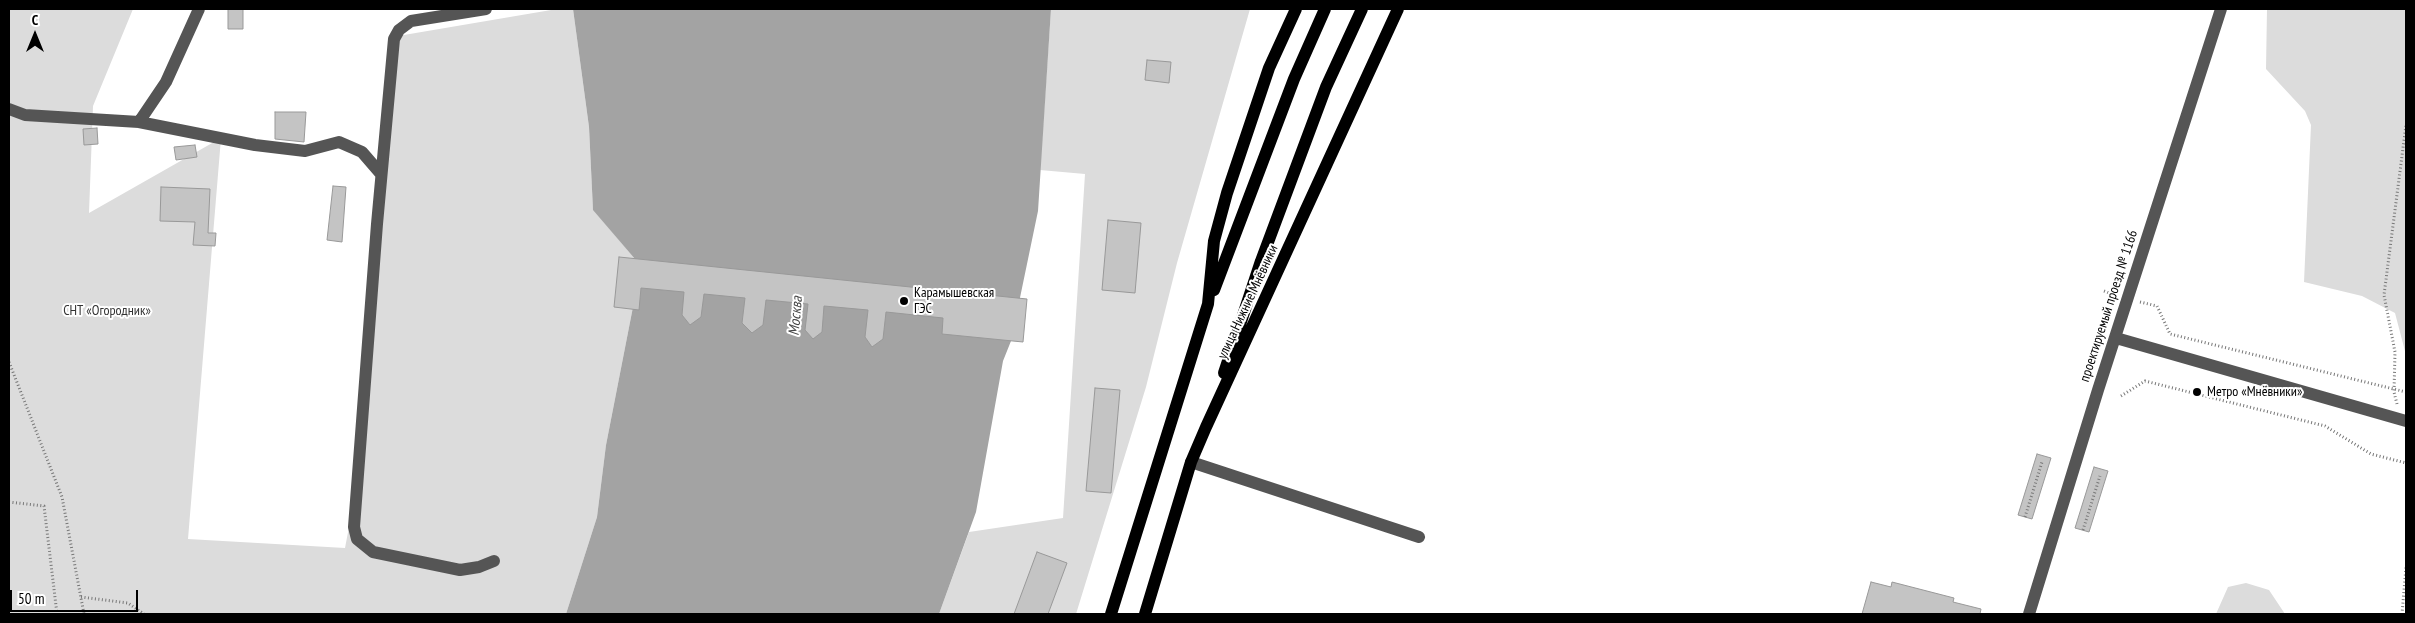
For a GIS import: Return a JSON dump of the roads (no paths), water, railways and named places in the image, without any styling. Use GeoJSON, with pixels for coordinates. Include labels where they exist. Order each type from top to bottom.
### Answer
{"type":"FeatureCollection","features":[{"type":"Feature","properties":{"kind":"main road"},"geometry":{"type":"LineString","coordinates":[[1208,304],[1214,241],[1227,193],[1269,68],[1296,9]]}},
{"type":"Feature","properties":{"kind":"main road"},"geometry":{"type":"LineString","coordinates":[[1111,614],[1208,304],[1294,79],[1325,9]]}},
{"type":"Feature","properties":{"kind":"main road"},"geometry":{"type":"LineString","coordinates":[[1206,427],[1264,252],[1326,87],[1362,9]]}},
{"type":"Feature","properties":{"kind":"main road","name":"улица Нижние Мнёвники"},"geometry":{"type":"LineString","coordinates":[[1145,614],[1191,462],[1398,9]]}},
{"type":"Feature","properties":{"kind":"street"},"geometry":{"type":"LineString","coordinates":[[139,122],[166,82],[199,9]]}},
{"type":"Feature","properties":{"kind":"street"},"geometry":{"type":"LineString","coordinates":[[486,9],[411,21],[396,34],[393,44],[354,527],[357,539],[374,552],[460,570],[479,567],[494,561]]}},
{"type":"Feature","properties":{"kind":"street","name":"проектируемый проезд № 1166"},"geometry":{"type":"LineString","coordinates":[[2029,614],[2098,390],[2129,299],[2221,9]]}},
{"type":"Feature","properties":{"kind":"street"},"geometry":{"type":"LineString","coordinates":[[9,110],[25,115],[139,122],[255,145],[305,151],[339,142],[362,152],[382,174]]}},
{"type":"Feature","properties":{"kind":"street"},"geometry":{"type":"LineString","coordinates":[[2116,338],[2382,415],[2403,416]]}},
{"type":"Feature","properties":{"kind":"street"},"geometry":{"type":"LineString","coordinates":[[1191,462],[1419,537]]}},
{"type":"Feature","properties":{"kind":"water","name":"Москва"},"geometry":{"type":"Polygon","coordinates":[[[573,9],[1051,9],[1038,211],[1011,341],[1003,361],[976,512],[939,614],[566,614],[597,517],[606,445],[641,266],[593,210],[589,127],[573,9]]]}},
{"type":"Feature","properties":{"kind":"place","name":"Карамышевская ГЭС"},"geometry":{"type":"Point","coordinates":[904,301]}},
{"type":"Feature","properties":{"kind":"place","name":"Метро «Мнёвники»"},"geometry":{"type":"Point","coordinates":[2197,392]}},
{"type":"Feature","properties":{"kind":"park label","name":"СНТ «Огородник»"},"geometry":{"type":"Point","coordinates":[107,311]}}]}
